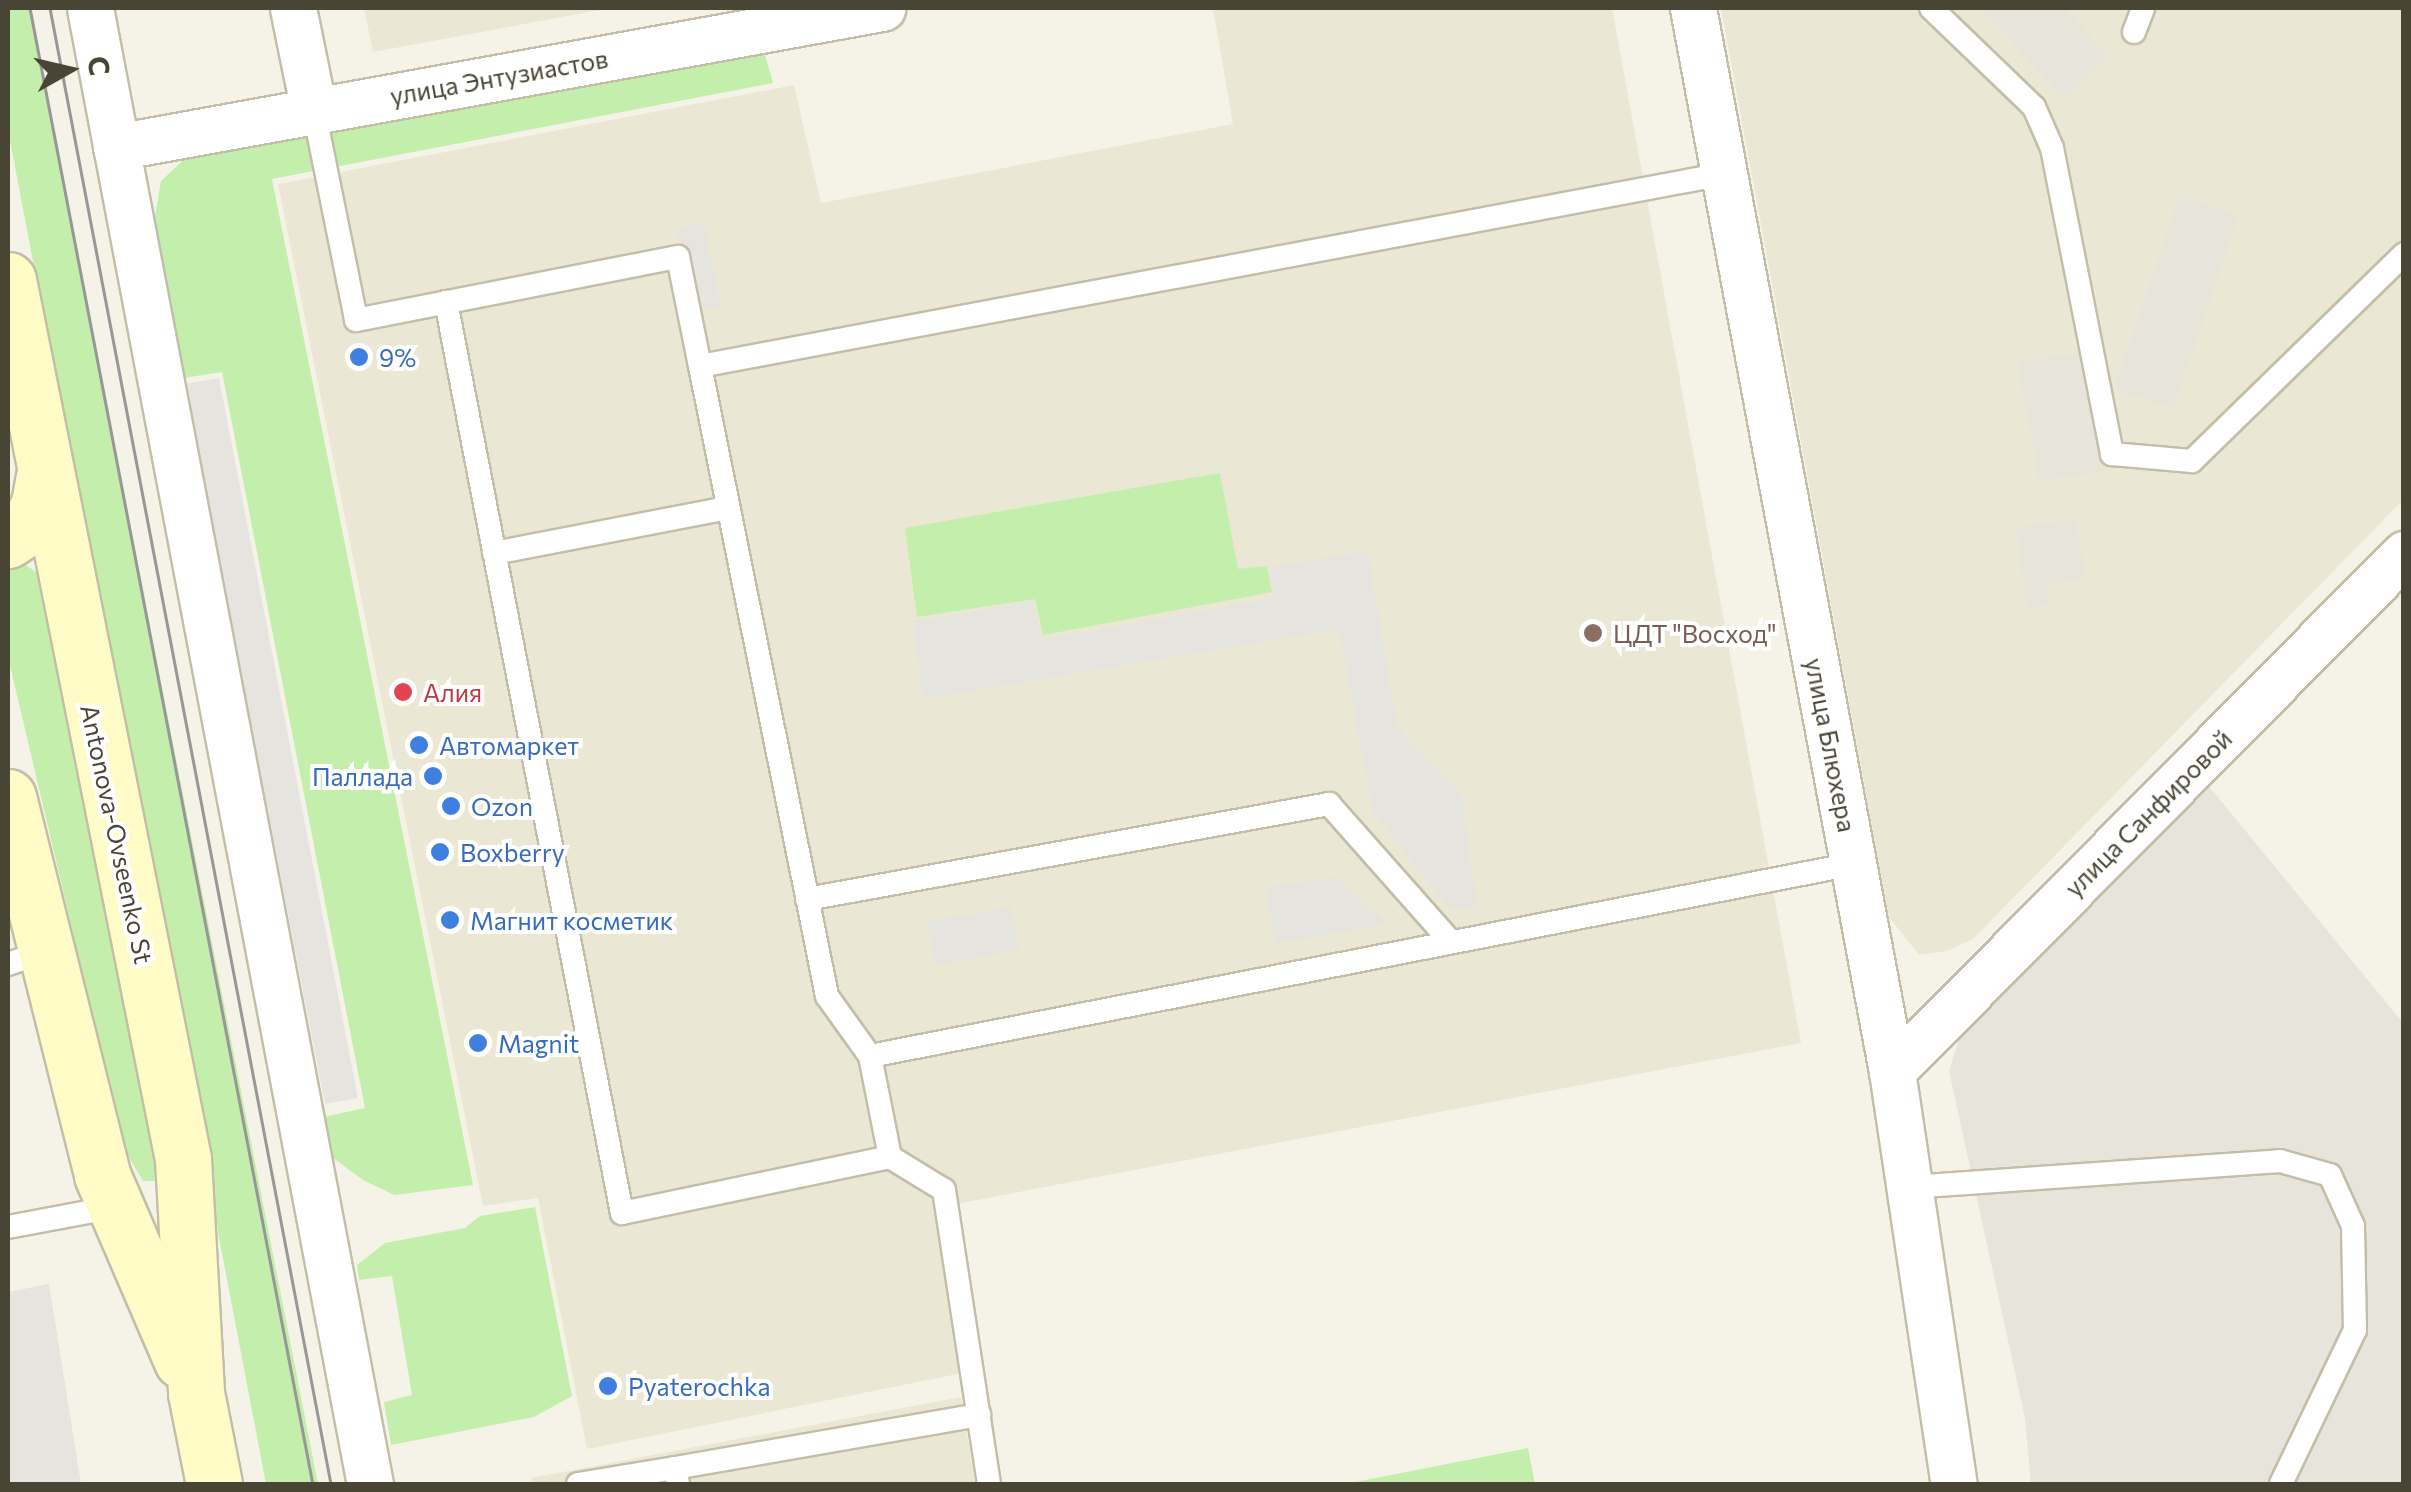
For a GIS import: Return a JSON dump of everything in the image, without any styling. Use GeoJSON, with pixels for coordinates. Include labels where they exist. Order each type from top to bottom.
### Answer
{"type":"FeatureCollection","features":[{"type":"Feature","properties":{"kind":"main road","name":"Antonova-Ovseenko St"},"geometry":{"type":"LineString","coordinates":[[8,280],[44,477],[183,1159],[196,1393],[214,1484]]}},
{"type":"Feature","properties":{"kind":"main road"},"geometry":{"type":"LineString","coordinates":[[8,540],[27,527],[39,504],[44,477]]}},
{"type":"Feature","properties":{"kind":"main road","name":"Antonova-Ovseenko St"},"geometry":{"type":"LineString","coordinates":[[8,797],[27,958],[102,1175],[196,1393]]}},
{"type":"Feature","properties":{"kind":"street"},"geometry":{"type":"LineString","coordinates":[[90,8],[370,1484]]}},
{"type":"Feature","properties":{"kind":"street"},"geometry":{"type":"LineString","coordinates":[[293,8],[314,111]]}},
{"type":"Feature","properties":{"kind":"street","name":"улица Энтузиастов"},"geometry":{"type":"LineString","coordinates":[[116,146],[882,8]]}},
{"type":"Feature","properties":{"kind":"street","name":"улица Блюхера"},"geometry":{"type":"LineString","coordinates":[[1693,8],[1892,1071],[1954,1484]]}},
{"type":"Feature","properties":{"kind":"street","name":"улица Санфировой"},"geometry":{"type":"LineString","coordinates":[[1892,1071],[2404,554]]}},
{"type":"Feature","properties":{"kind":"lane"},"geometry":{"type":"LineString","coordinates":[[1932,8],[2034,107],[2052,148],[2112,454],[2192,461],[2404,254]]}},
{"type":"Feature","properties":{"kind":"lane"},"geometry":{"type":"LineString","coordinates":[[2134,32],[2143,8]]}},
{"type":"Feature","properties":{"kind":"lane"},"geometry":{"type":"LineString","coordinates":[[314,111],[356,320],[678,257],[827,996],[870,1056],[890,1156]]}},
{"type":"Feature","properties":{"kind":"lane"},"geometry":{"type":"LineString","coordinates":[[700,366],[1724,174]]}},
{"type":"Feature","properties":{"kind":"lane"},"geometry":{"type":"LineString","coordinates":[[446,302],[622,1213],[890,1156],[944,1190],[990,1484]]}},
{"type":"Feature","properties":{"kind":"lane"},"geometry":{"type":"LineString","coordinates":[[494,553],[728,508]]}},
{"type":"Feature","properties":{"kind":"lane"},"geometry":{"type":"LineString","coordinates":[[807,899],[1329,804],[1451,942]]}},
{"type":"Feature","properties":{"kind":"lane"},"geometry":{"type":"LineString","coordinates":[[870,1056],[1853,864]]}},
{"type":"Feature","properties":{"kind":"lane"},"geometry":{"type":"LineString","coordinates":[[1910,1187],[2280,1161],[2330,1175],[2353,1226],[2356,1330],[2281,1484]]}},
{"type":"Feature","properties":{"kind":"lane"},"geometry":{"type":"LineString","coordinates":[[8,1226],[115,1207]]}},
{"type":"Feature","properties":{"kind":"lane"},"geometry":{"type":"LineString","coordinates":[[578,1484],[676,1476],[979,1415]]}},
{"type":"Feature","properties":{"kind":"shaded area"},"geometry":{"type":"Polygon","coordinates":[[[364,8],[611,8],[373,52],[364,8]]]}},
{"type":"Feature","properties":{"kind":"shaded area"},"geometry":{"type":"Polygon","coordinates":[[[1213,8],[1612,8],[1801,1043],[940,1207],[972,1371],[587,1449],[538,1198],[483,1206],[278,184],[794,85],[821,203],[1233,124],[1213,8]]]}},
{"type":"Feature","properties":{"kind":"shaded area"},"geometry":{"type":"Polygon","coordinates":[[[1721,8],[2403,8],[2403,500],[1973,939],[1947,951],[1919,955],[1889,917],[1721,8]]]}},
{"type":"Feature","properties":{"kind":"shaded area"},"geometry":{"type":"Polygon","coordinates":[[[1981,8],[2064,8],[2109,56],[2063,98],[1981,8]]]}},
{"type":"Feature","properties":{"kind":"shaded area"},"geometry":{"type":"Polygon","coordinates":[[[2180,196],[2238,216],[2173,409],[2114,389],[2180,196]]]}},
{"type":"Feature","properties":{"kind":"shaded area"},"geometry":{"type":"Polygon","coordinates":[[[704,223],[721,306],[694,313],[677,229],[704,223]]]}},
{"type":"Feature","properties":{"kind":"shaded area"},"geometry":{"type":"Polygon","coordinates":[[[2082,352],[2102,471],[2039,481],[2018,363],[2082,352]]]}},
{"type":"Feature","properties":{"kind":"shaded area"},"geometry":{"type":"Polygon","coordinates":[[[219,378],[358,1098],[325,1104],[185,384],[219,378]]]}},
{"type":"Feature","properties":{"kind":"shaded area"},"geometry":{"type":"Polygon","coordinates":[[[2076,519],[2085,579],[2046,585],[2049,605],[2027,608],[2016,528],[2076,519]]]}},
{"type":"Feature","properties":{"kind":"shaded area"},"geometry":{"type":"Polygon","coordinates":[[[1368,551],[1397,727],[1461,793],[1477,906],[1450,910],[1373,811],[1339,629],[923,699],[913,621],[1033,602],[1042,640],[1274,598],[1270,567],[1368,551]]]}},
{"type":"Feature","properties":{"kind":"shaded area"},"geometry":{"type":"Polygon","coordinates":[[[2203,779],[2403,1023],[2403,1484],[2031,1484],[2025,1418],[1949,1071],[1964,1024],[2203,779]]]}},
{"type":"Feature","properties":{"kind":"shaded area"},"geometry":{"type":"Polygon","coordinates":[[[1334,877],[1388,924],[1275,943],[1266,888],[1334,877]]]}},
{"type":"Feature","properties":{"kind":"shaded area"},"geometry":{"type":"Polygon","coordinates":[[[1012,907],[1019,950],[936,965],[927,922],[1012,907]]]}},
{"type":"Feature","properties":{"kind":"shaded area"},"geometry":{"type":"Polygon","coordinates":[[[49,1284],[81,1484],[8,1484],[8,1292],[49,1284]]]}},
{"type":"Feature","properties":{"kind":"shaded area"},"geometry":{"type":"Polygon","coordinates":[[[961,1397],[975,1484],[532,1484],[531,1478],[961,1397]]]}},
{"type":"Feature","properties":{"kind":"green space"},"geometry":{"type":"Polygon","coordinates":[[[8,8],[29,8],[318,1484],[266,1484],[8,130],[8,8]]]}},
{"type":"Feature","properties":{"kind":"green space"},"geometry":{"type":"Polygon","coordinates":[[[753,43],[765,55],[773,83],[272,179],[473,1185],[394,1195],[363,1180],[332,1157],[324,1117],[365,1108],[222,372],[183,378],[153,228],[161,181],[193,151],[753,43]]]}},
{"type":"Feature","properties":{"kind":"green space"},"geometry":{"type":"Polygon","coordinates":[[[1220,473],[1238,569],[1267,566],[1272,592],[1043,635],[1035,599],[917,617],[905,528],[1220,473]]]}},
{"type":"Feature","properties":{"kind":"green space"},"geometry":{"type":"Polygon","coordinates":[[[24,564],[41,575],[162,1169],[156,1181],[143,1181],[124,1149],[8,657],[8,566],[24,564]]]}},
{"type":"Feature","properties":{"kind":"green space"},"geometry":{"type":"Polygon","coordinates":[[[535,1207],[572,1396],[534,1417],[391,1445],[384,1402],[412,1395],[392,1276],[359,1280],[357,1265],[385,1243],[465,1228],[480,1216],[535,1207]]]}},
{"type":"Feature","properties":{"kind":"green space"},"geometry":{"type":"Polygon","coordinates":[[[1528,1448],[1535,1484],[1345,1484],[1528,1448]]]}},
{"type":"Feature","properties":{"kind":"tram line"},"geometry":{"type":"LineString","coordinates":[[30,8],[313,1484]]}},
{"type":"Feature","properties":{"kind":"tram line"},"geometry":{"type":"LineString","coordinates":[[50,8],[331,1484]]}},
{"type":"Feature","properties":{"kind":"place","name":"9%"},"geometry":{"type":"Point","coordinates":[359,357]}},
{"type":"Feature","properties":{"kind":"place","name":"ЦДТ \"Восход\""},"geometry":{"type":"Point","coordinates":[1593,633]}},
{"type":"Feature","properties":{"kind":"place","name":"Алия"},"geometry":{"type":"Point","coordinates":[403,692]}},
{"type":"Feature","properties":{"kind":"place","name":"Автомаркет"},"geometry":{"type":"Point","coordinates":[419,745]}},
{"type":"Feature","properties":{"kind":"place","name":"Паллада"},"geometry":{"type":"Point","coordinates":[433,776]}},
{"type":"Feature","properties":{"kind":"place","name":"Ozon"},"geometry":{"type":"Point","coordinates":[451,806]}},
{"type":"Feature","properties":{"kind":"place","name":"Boxberry"},"geometry":{"type":"Point","coordinates":[440,852]}},
{"type":"Feature","properties":{"kind":"place","name":"Магнит косметик"},"geometry":{"type":"Point","coordinates":[450,920]}},
{"type":"Feature","properties":{"kind":"place","name":"Magnit"},"geometry":{"type":"Point","coordinates":[478,1043]}},
{"type":"Feature","properties":{"kind":"place","name":"Pyaterochka"},"geometry":{"type":"Point","coordinates":[608,1386]}}]}
